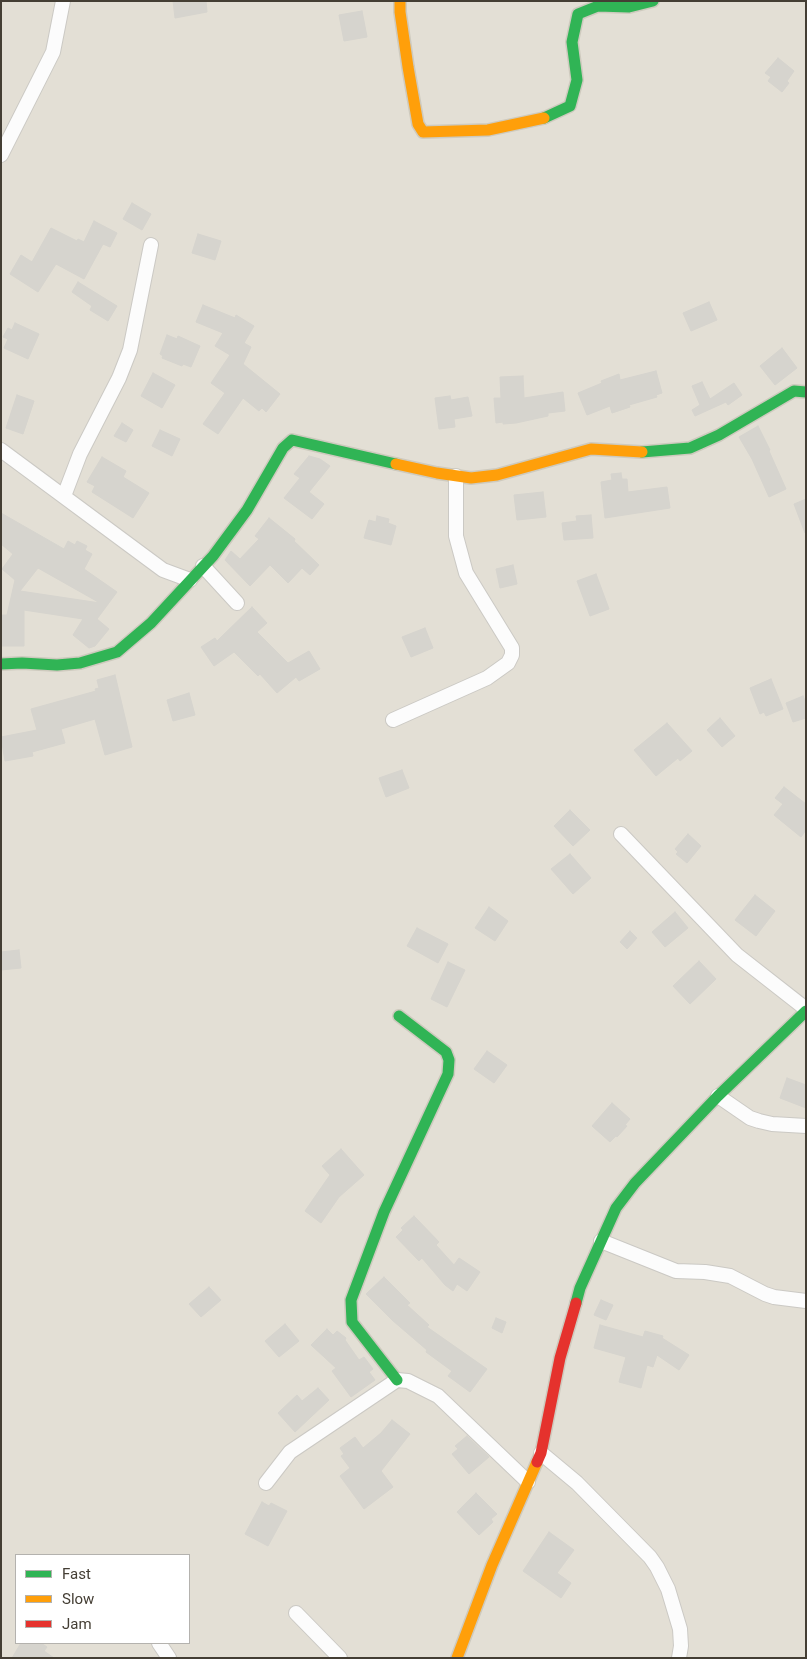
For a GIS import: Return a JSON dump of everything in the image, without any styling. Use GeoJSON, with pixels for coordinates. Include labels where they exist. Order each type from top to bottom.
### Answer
{"type":"FeatureCollection","features":[{"type":"Feature","properties":{"kind":"street"},"geometry":{"type":"LineString","coordinates":[[1,155],[54,52],[63,1]]}},
{"type":"Feature","properties":{"kind":"street"},"geometry":{"type":"LineString","coordinates":[[400,1],[408,68],[418,124],[423,132],[453,132],[488,130],[542,119],[570,106],[577,80],[572,42],[578,14],[598,6],[629,7],[653,1]]}},
{"type":"Feature","properties":{"kind":"street"},"geometry":{"type":"LineString","coordinates":[[64,496],[80,454],[130,350],[151,245]]}},
{"type":"Feature","properties":{"kind":"street"},"geometry":{"type":"LineString","coordinates":[[1,664],[57,665],[80,663],[117,652],[152,623],[213,556],[247,510],[283,448],[292,440],[436,473],[472,478],[497,475],[591,449],[642,452],[690,448],[719,435],[794,391],[802,390],[806,392]]}},
{"type":"Feature","properties":{"kind":"street"},"geometry":{"type":"LineString","coordinates":[[1,450],[164,570],[190,580]]}},
{"type":"Feature","properties":{"kind":"street"},"geometry":{"type":"LineString","coordinates":[[393,720],[488,678],[508,663],[512,655],[512,648],[466,573],[456,536],[456,476]]}},
{"type":"Feature","properties":{"kind":"street"},"geometry":{"type":"LineString","coordinates":[[203,566],[237,603]]}},
{"type":"Feature","properties":{"kind":"street"},"geometry":{"type":"LineString","coordinates":[[457,1658],[492,1565],[540,1453],[560,1358],[580,1288],[616,1208],[635,1183],[718,1096],[806,1010],[737,955],[621,834]]}},
{"type":"Feature","properties":{"kind":"street"},"geometry":{"type":"LineString","coordinates":[[397,1380],[352,1322],[351,1300],[384,1212],[448,1074],[449,1060],[446,1052],[399,1016]]}},
{"type":"Feature","properties":{"kind":"street"},"geometry":{"type":"LineString","coordinates":[[718,1096],[754,1119],[772,1124],[806,1126]]}},
{"type":"Feature","properties":{"kind":"street"},"geometry":{"type":"LineString","coordinates":[[601,1241],[676,1270],[730,1276],[774,1297],[806,1300]]}},
{"type":"Feature","properties":{"kind":"street"},"geometry":{"type":"LineString","coordinates":[[266,1483],[290,1452],[397,1380],[408,1381],[438,1396],[528,1482]]}},
{"type":"Feature","properties":{"kind":"street"},"geometry":{"type":"LineString","coordinates":[[540,1453],[577,1484],[658,1567],[668,1589],[680,1629],[681,1646],[679,1658]]}},
{"type":"Feature","properties":{"kind":"street"},"geometry":{"type":"LineString","coordinates":[[296,1613],[340,1658]]}},
{"type":"Feature","properties":{"kind":"street"},"geometry":{"type":"LineString","coordinates":[[160,1644],[169,1658]]}},
{"type":"Feature","properties":{"kind":"shaded area"},"geometry":{"type":"Polygon","coordinates":[[[1,1],[806,1],[806,1658],[1,1658],[1,1]]]}},
{"type":"Feature","properties":{"kind":"building"},"geometry":{"type":"Polygon","coordinates":[[[173,1],[206,1],[207,12],[175,18],[173,1]]]}},
{"type":"Feature","properties":{"kind":"building"},"geometry":{"type":"Polygon","coordinates":[[[362,11],[367,37],[344,41],[339,15],[362,11]]]}},
{"type":"Feature","properties":{"kind":"building"},"geometry":{"type":"Polygon","coordinates":[[[778,58],[794,71],[787,81],[789,83],[782,92],[768,81],[771,77],[765,73],[778,58]]]}},
{"type":"Feature","properties":{"kind":"building"},"geometry":{"type":"Polygon","coordinates":[[[132,203],[151,214],[142,230],[123,219],[132,203]]]}},
{"type":"Feature","properties":{"kind":"building"},"geometry":{"type":"Polygon","coordinates":[[[94,221],[117,233],[110,247],[103,244],[84,279],[56,264],[38,292],[10,274],[21,255],[32,262],[51,228],[77,241],[78,239],[84,242],[94,221]]]}},
{"type":"Feature","properties":{"kind":"building"},"geometry":{"type":"Polygon","coordinates":[[[198,234],[221,241],[215,260],[192,253],[198,234]]]}},
{"type":"Feature","properties":{"kind":"building"},"geometry":{"type":"Polygon","coordinates":[[[78,282],[117,306],[108,321],[90,310],[92,306],[72,292],[78,282]]]}},
{"type":"Feature","properties":{"kind":"building"},"geometry":{"type":"Polygon","coordinates":[[[709,302],[717,320],[691,331],[683,313],[709,302]]]}},
{"type":"Feature","properties":{"kind":"building"},"geometry":{"type":"Polygon","coordinates":[[[203,305],[235,318],[236,315],[254,326],[244,343],[251,347],[243,364],[280,394],[266,412],[262,408],[259,411],[243,398],[218,434],[203,424],[225,393],[211,383],[230,355],[215,346],[223,333],[196,322],[203,305]]]}},
{"type":"Feature","properties":{"kind":"building"},"geometry":{"type":"Polygon","coordinates":[[[15,323],[39,334],[28,359],[4,348],[8,339],[3,337],[8,328],[12,330],[15,323]]]}},
{"type":"Feature","properties":{"kind":"building"},"geometry":{"type":"Polygon","coordinates":[[[167,335],[177,339],[178,336],[200,346],[191,367],[183,364],[182,366],[162,358],[163,356],[160,354],[167,335]]]}},
{"type":"Feature","properties":{"kind":"building"},"geometry":{"type":"Polygon","coordinates":[[[782,348],[797,368],[775,385],[760,366],[782,348]]]}},
{"type":"Feature","properties":{"kind":"building"},"geometry":{"type":"Polygon","coordinates":[[[656,371],[662,393],[656,395],[657,397],[629,405],[630,407],[612,413],[610,406],[587,415],[578,393],[619,374],[620,380],[656,371]]]}},
{"type":"Feature","properties":{"kind":"building"},"geometry":{"type":"Polygon","coordinates":[[[153,373],[175,385],[162,408],[141,396],[153,373]]]}},
{"type":"Feature","properties":{"kind":"building"},"geometry":{"type":"Polygon","coordinates":[[[523,376],[524,398],[563,392],[565,411],[548,413],[548,416],[516,423],[496,423],[494,398],[501,398],[500,377],[523,376]]]}},
{"type":"Feature","properties":{"kind":"building"},"geometry":{"type":"Polygon","coordinates":[[[702,382],[710,399],[734,383],[742,395],[728,405],[726,402],[695,416],[692,410],[700,405],[692,386],[702,382]]]}},
{"type":"Feature","properties":{"kind":"building"},"geometry":{"type":"Polygon","coordinates":[[[17,395],[34,401],[23,434],[6,428],[17,395]]]}},
{"type":"Feature","properties":{"kind":"building"},"geometry":{"type":"Polygon","coordinates":[[[450,396],[451,400],[468,397],[472,416],[454,419],[455,427],[439,429],[435,398],[450,396]]]}},
{"type":"Feature","properties":{"kind":"building"},"geometry":{"type":"Polygon","coordinates":[[[122,423],[133,430],[126,442],[114,436],[122,423]]]}},
{"type":"Feature","properties":{"kind":"building"},"geometry":{"type":"Polygon","coordinates":[[[758,426],[786,489],[769,497],[752,459],[739,437],[758,426]]]}},
{"type":"Feature","properties":{"kind":"building"},"geometry":{"type":"Polygon","coordinates":[[[160,430],[180,439],[172,456],[152,446],[160,430]]]}},
{"type":"Feature","properties":{"kind":"building"},"geometry":{"type":"Polygon","coordinates":[[[309,456],[320,459],[330,466],[309,492],[324,504],[312,519],[284,498],[300,478],[294,474],[309,456]]]}},
{"type":"Feature","properties":{"kind":"building"},"geometry":{"type":"Polygon","coordinates":[[[102,457],[126,471],[123,477],[149,493],[133,518],[92,492],[95,486],[87,482],[102,457]]]}},
{"type":"Feature","properties":{"kind":"building"},"geometry":{"type":"Polygon","coordinates":[[[621,473],[622,479],[627,479],[628,492],[667,487],[670,508],[605,518],[601,482],[612,480],[611,474],[621,473]]]}},
{"type":"Feature","properties":{"kind":"building"},"geometry":{"type":"Polygon","coordinates":[[[543,492],[546,517],[517,520],[514,495],[543,492]]]}},
{"type":"Feature","properties":{"kind":"building"},"geometry":{"type":"Polygon","coordinates":[[[806,499],[806,533],[805,533],[794,504],[806,499]]]}},
{"type":"Feature","properties":{"kind":"building"},"geometry":{"type":"Polygon","coordinates":[[[1,513],[64,549],[68,541],[75,545],[77,541],[87,546],[85,550],[92,554],[84,569],[117,592],[97,619],[109,629],[95,646],[89,648],[73,635],[83,619],[24,610],[24,646],[1,646],[1,615],[7,615],[15,580],[2,569],[13,554],[1,544],[1,513]],[[38,568],[20,591],[100,603],[38,568]]]}},
{"type":"Feature","properties":{"kind":"building"},"geometry":{"type":"Polygon","coordinates":[[[591,515],[593,538],[564,540],[562,523],[577,521],[576,516],[591,515]]]}},
{"type":"Feature","properties":{"kind":"building"},"geometry":{"type":"Polygon","coordinates":[[[377,516],[389,519],[388,523],[396,526],[391,545],[364,538],[369,520],[376,522],[377,516]]]}},
{"type":"Feature","properties":{"kind":"building"},"geometry":{"type":"Polygon","coordinates":[[[269,518],[295,539],[294,541],[319,565],[310,575],[302,568],[288,583],[270,565],[250,586],[225,560],[231,551],[240,559],[259,539],[255,536],[269,518]]]}},
{"type":"Feature","properties":{"kind":"building"},"geometry":{"type":"Polygon","coordinates":[[[513,565],[517,584],[500,588],[496,569],[513,565]]]}},
{"type":"Feature","properties":{"kind":"building"},"geometry":{"type":"Polygon","coordinates":[[[596,574],[609,609],[590,616],[577,581],[596,574]]]}},
{"type":"Feature","properties":{"kind":"building"},"geometry":{"type":"Polygon","coordinates":[[[252,607],[267,623],[257,632],[288,663],[309,651],[320,669],[299,681],[296,677],[277,693],[260,674],[258,676],[234,652],[214,666],[201,647],[215,638],[217,641],[252,607]]]}},
{"type":"Feature","properties":{"kind":"building"},"geometry":{"type":"Polygon","coordinates":[[[425,628],[433,648],[411,657],[402,637],[425,628]]]}},
{"type":"Feature","properties":{"kind":"building"},"geometry":{"type":"Polygon","coordinates":[[[115,675],[132,747],[105,755],[95,719],[61,729],[65,743],[32,752],[33,756],[5,761],[1,737],[37,730],[31,709],[96,691],[95,689],[99,688],[97,680],[115,675]]]}},
{"type":"Feature","properties":{"kind":"building"},"geometry":{"type":"Polygon","coordinates":[[[771,679],[783,709],[766,716],[764,712],[760,714],[750,688],[771,679]]]}},
{"type":"Feature","properties":{"kind":"building"},"geometry":{"type":"Polygon","coordinates":[[[189,693],[195,715],[173,721],[167,700],[189,693]]]}},
{"type":"Feature","properties":{"kind":"building"},"geometry":{"type":"Polygon","coordinates":[[[803,696],[806,703],[806,718],[793,722],[786,703],[803,696]]]}},
{"type":"Feature","properties":{"kind":"building"},"geometry":{"type":"Polygon","coordinates":[[[720,718],[735,736],[722,747],[707,730],[720,718]]]}},
{"type":"Feature","properties":{"kind":"building"},"geometry":{"type":"Polygon","coordinates":[[[667,723],[692,751],[680,761],[678,758],[656,776],[634,750],[667,723]]]}},
{"type":"Feature","properties":{"kind":"building"},"geometry":{"type":"Polygon","coordinates":[[[402,770],[409,788],[386,797],[379,778],[402,770]]]}},
{"type":"Feature","properties":{"kind":"building"},"geometry":{"type":"Polygon","coordinates":[[[784,787],[806,804],[806,830],[801,837],[774,815],[783,804],[775,798],[784,787]]]}},
{"type":"Feature","properties":{"kind":"building"},"geometry":{"type":"Polygon","coordinates":[[[570,810],[590,830],[573,846],[554,826],[570,810]]]}},
{"type":"Feature","properties":{"kind":"building"},"geometry":{"type":"Polygon","coordinates":[[[688,834],[701,846],[687,863],[676,854],[678,852],[675,849],[688,834]]]}},
{"type":"Feature","properties":{"kind":"building"},"geometry":{"type":"Polygon","coordinates":[[[570,854],[591,878],[573,894],[551,869],[570,854]]]}},
{"type":"Feature","properties":{"kind":"building"},"geometry":{"type":"Polygon","coordinates":[[[755,895],[775,911],[756,936],[735,920],[755,895]]]}},
{"type":"Feature","properties":{"kind":"building"},"geometry":{"type":"Polygon","coordinates":[[[489,907],[508,921],[495,941],[475,928],[489,907]]]}},
{"type":"Feature","properties":{"kind":"building"},"geometry":{"type":"Polygon","coordinates":[[[675,912],[688,928],[665,947],[652,932],[675,912]]]}},
{"type":"Feature","properties":{"kind":"building"},"geometry":{"type":"Polygon","coordinates":[[[417,928],[448,944],[438,963],[407,946],[417,928]]]}},
{"type":"Feature","properties":{"kind":"building"},"geometry":{"type":"Polygon","coordinates":[[[630,931],[637,938],[627,949],[620,942],[630,931]]]}},
{"type":"Feature","properties":{"kind":"building"},"geometry":{"type":"Polygon","coordinates":[[[19,950],[21,968],[1,970],[1,952],[19,950]]]}},
{"type":"Feature","properties":{"kind":"building"},"geometry":{"type":"Polygon","coordinates":[[[699,961],[716,979],[690,1004],[673,986],[699,961]]]}},
{"type":"Feature","properties":{"kind":"building"},"geometry":{"type":"Polygon","coordinates":[[[448,962],[465,970],[447,1007],[431,999],[448,962]]]}},
{"type":"Feature","properties":{"kind":"building"},"geometry":{"type":"Polygon","coordinates":[[[487,1051],[507,1065],[494,1083],[474,1069],[487,1051]]]}},
{"type":"Feature","properties":{"kind":"building"},"geometry":{"type":"Polygon","coordinates":[[[787,1078],[806,1085],[806,1108],[780,1098],[787,1078]]]}},
{"type":"Feature","properties":{"kind":"building"},"geometry":{"type":"Polygon","coordinates":[[[612,1103],[630,1119],[625,1125],[627,1126],[610,1142],[592,1126],[612,1103]]]}},
{"type":"Feature","properties":{"kind":"building"},"geometry":{"type":"Polygon","coordinates":[[[341,1149],[364,1175],[339,1197],[321,1223],[305,1211],[330,1175],[322,1166],[341,1149]]]}},
{"type":"Feature","properties":{"kind":"building"},"geometry":{"type":"Polygon","coordinates":[[[414,1216],[439,1242],[436,1245],[454,1265],[459,1258],[480,1272],[467,1291],[457,1284],[453,1291],[445,1285],[422,1258],[419,1261],[396,1237],[403,1230],[401,1228],[414,1216]]]}},
{"type":"Feature","properties":{"kind":"building"},"geometry":{"type":"Polygon","coordinates":[[[384,1277],[410,1303],[407,1305],[429,1325],[427,1327],[487,1369],[470,1392],[448,1376],[452,1371],[426,1352],[427,1350],[392,1320],[366,1294],[384,1277]]]}},
{"type":"Feature","properties":{"kind":"building"},"geometry":{"type":"Polygon","coordinates":[[[209,1287],[221,1300],[201,1317],[189,1304],[209,1287]]]}},
{"type":"Feature","properties":{"kind":"building"},"geometry":{"type":"Polygon","coordinates":[[[601,1300],[613,1305],[606,1320],[594,1315],[601,1300]]]}},
{"type":"Feature","properties":{"kind":"building"},"geometry":{"type":"Polygon","coordinates":[[[496,1318],[506,1322],[502,1333],[492,1328],[496,1318]]]}},
{"type":"Feature","properties":{"kind":"building"},"geometry":{"type":"Polygon","coordinates":[[[285,1324],[299,1341],[279,1357],[265,1341],[285,1324]]]}},
{"type":"Feature","properties":{"kind":"building"},"geometry":{"type":"Polygon","coordinates":[[[600,1325],[643,1337],[645,1331],[663,1336],[662,1338],[689,1355],[679,1370],[657,1355],[653,1367],[647,1365],[641,1388],[619,1382],[626,1357],[594,1348],[600,1325]]]}},
{"type":"Feature","properties":{"kind":"building"},"geometry":{"type":"Polygon","coordinates":[[[327,1329],[333,1335],[337,1331],[346,1338],[345,1340],[359,1360],[364,1357],[373,1369],[369,1372],[375,1380],[351,1397],[332,1371],[336,1368],[311,1345],[327,1329]]]}},
{"type":"Feature","properties":{"kind":"building"},"geometry":{"type":"Polygon","coordinates":[[[318,1388],[329,1400],[295,1432],[278,1413],[297,1395],[302,1401],[318,1388]]]}},
{"type":"Feature","properties":{"kind":"building"},"geometry":{"type":"Polygon","coordinates":[[[392,1420],[410,1434],[381,1471],[393,1487],[364,1509],[340,1476],[350,1468],[341,1456],[344,1454],[340,1448],[355,1437],[363,1448],[381,1433],[392,1420]]]}},
{"type":"Feature","properties":{"kind":"building"},"geometry":{"type":"Polygon","coordinates":[[[467,1436],[489,1457],[469,1474],[452,1454],[458,1449],[455,1446],[467,1436]]]}},
{"type":"Feature","properties":{"kind":"building"},"geometry":{"type":"Polygon","coordinates":[[[476,1493],[497,1514],[491,1519],[493,1522],[479,1535],[457,1512],[476,1493]]]}},
{"type":"Feature","properties":{"kind":"building"},"geometry":{"type":"Polygon","coordinates":[[[262,1502],[269,1506],[271,1503],[287,1511],[268,1546],[245,1534],[262,1502]]]}},
{"type":"Feature","properties":{"kind":"building"},"geometry":{"type":"Polygon","coordinates":[[[549,1532],[574,1550],[557,1573],[571,1583],[561,1598],[523,1571],[549,1532]]]}},
{"type":"Feature","properties":{"kind":"building"},"geometry":{"type":"Polygon","coordinates":[[[20,1644],[42,1644],[47,1647],[44,1651],[54,1658],[12,1658],[20,1644]]]}},
{"type":"Feature","properties":{"kind":"traffic: fast"},"geometry":{"type":"LineString","coordinates":[[544,118],[570,106],[577,80],[572,42],[578,14],[598,6],[629,7],[653,1]]}},
{"type":"Feature","properties":{"kind":"traffic: fast"},"geometry":{"type":"LineString","coordinates":[[642,452],[690,448],[719,435],[794,391],[806,392]]}},
{"type":"Feature","properties":{"kind":"traffic: fast"},"geometry":{"type":"LineString","coordinates":[[1,664],[57,665],[80,663],[117,652],[151,623],[213,556],[247,510],[283,448],[292,440],[396,464]]}},
{"type":"Feature","properties":{"kind":"traffic: fast"},"geometry":{"type":"LineString","coordinates":[[576,1303],[580,1288],[616,1208],[635,1183],[718,1096],[806,1011]]}},
{"type":"Feature","properties":{"kind":"traffic: fast"},"geometry":{"type":"LineString","coordinates":[[397,1380],[352,1322],[351,1300],[384,1212],[448,1074],[449,1060],[446,1052],[399,1016]]}},
{"type":"Feature","properties":{"kind":"traffic: slow"},"geometry":{"type":"LineString","coordinates":[[400,1],[408,67],[418,124],[423,132],[488,130],[544,118]]}},
{"type":"Feature","properties":{"kind":"traffic: slow"},"geometry":{"type":"LineString","coordinates":[[396,464],[471,478],[497,475],[591,449],[642,452]]}},
{"type":"Feature","properties":{"kind":"traffic: slow"},"geometry":{"type":"LineString","coordinates":[[457,1658],[492,1565],[537,1462]]}},
{"type":"Feature","properties":{"kind":"traffic: jam"},"geometry":{"type":"LineString","coordinates":[[537,1462],[541,1453],[560,1358],[576,1303]]}}]}
